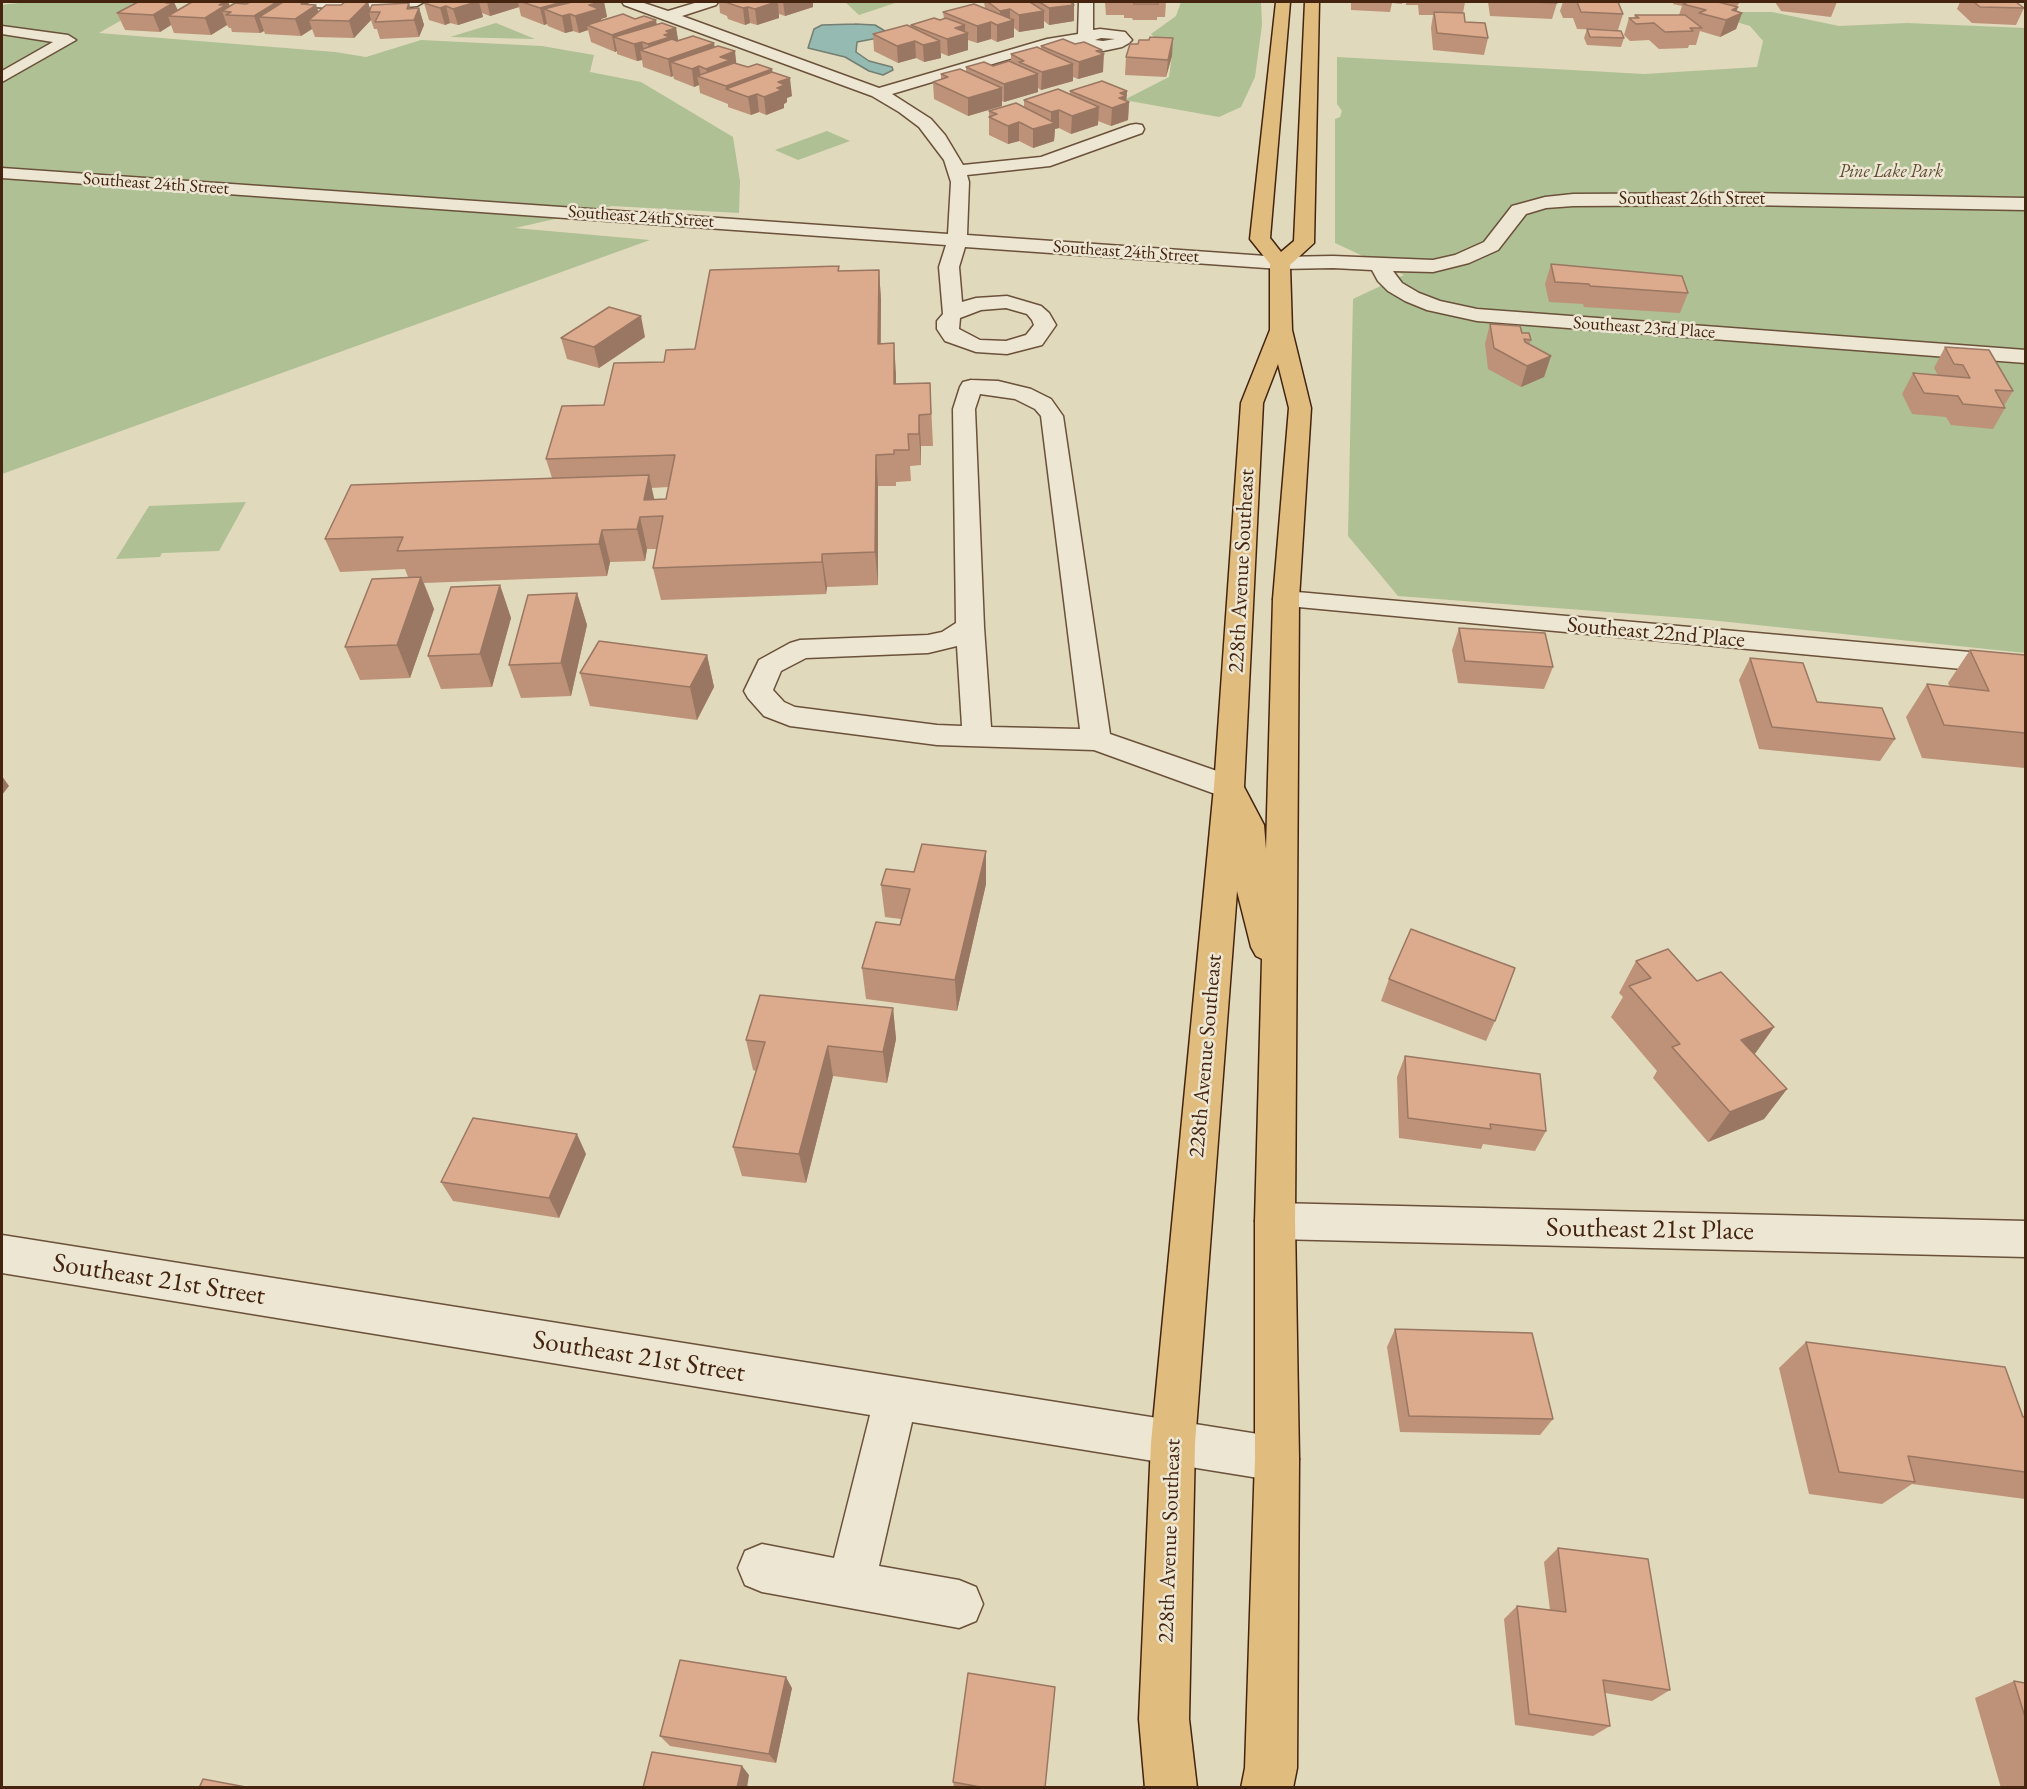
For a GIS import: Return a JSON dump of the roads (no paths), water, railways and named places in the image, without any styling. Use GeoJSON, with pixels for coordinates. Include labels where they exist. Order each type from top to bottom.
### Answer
{"type":"FeatureCollection","features":[{"type":"Feature","properties":{"kind":"main road"},"geometry":{"type":"LineString","coordinates":[[1283,2],[1260,239],[1280,263],[1304,243],[1312,2]]}},
{"type":"Feature","properties":{"kind":"main road"},"geometry":{"type":"LineString","coordinates":[[1279,53],[1311,55]]}},
{"type":"Feature","properties":{"kind":"main road","name":"228th Avenue Southeast"},"geometry":{"type":"LineString","coordinates":[[1267,1788],[1271,1768],[1277,1460],[1275,1221],[1286,599],[1300,408],[1281,330],[1280,263]]}},
{"type":"Feature","properties":{"kind":"main road","name":"228th Avenue Southeast"},"geometry":{"type":"LineString","coordinates":[[1171,1788],[1164,1719],[1173,1443],[1229,787],[1252,403],[1281,330]]}},
{"type":"Feature","properties":{"kind":"main road"},"geometry":{"type":"LineString","coordinates":[[1229,787],[1248,825],[1252,887],[1278,984]]}},
{"type":"Feature","properties":{"kind":"street"},"geometry":{"type":"LineString","coordinates":[[294,2],[373,6],[417,2]]}},
{"type":"Feature","properties":{"kind":"street"},"geometry":{"type":"LineString","coordinates":[[629,2],[878,93],[905,108],[925,123],[953,160],[960,182],[957,239],[949,267],[953,314]]}},
{"type":"Feature","properties":{"kind":"street"},"geometry":{"type":"LineString","coordinates":[[669,16],[711,2]]}},
{"type":"Feature","properties":{"kind":"street"},"geometry":{"type":"LineString","coordinates":[[878,93],[1052,42],[1086,38],[1086,2]]}},
{"type":"Feature","properties":{"kind":"street"},"geometry":{"type":"LineString","coordinates":[[2,30],[68,40],[2,77]]}},
{"type":"Feature","properties":{"kind":"street"},"geometry":{"type":"LineString","coordinates":[[956,171],[1044,162],[1136,129]]}},
{"type":"Feature","properties":{"kind":"street","name":"Southeast 24th Street"},"geometry":{"type":"LineString","coordinates":[[2,173],[1280,263]]}},
{"type":"Feature","properties":{"kind":"street","name":"Southeast 26th Street"},"geometry":{"type":"LineString","coordinates":[[1380,265],[1433,266],[1455,262],[1491,246],[1519,210],[1545,203],[1573,200],[1734,199],[2025,204]]}},
{"type":"Feature","properties":{"kind":"street"},"geometry":{"type":"LineString","coordinates":[[1280,263],[1333,262],[1380,265]]}},
{"type":"Feature","properties":{"kind":"street","name":"Southeast 23rd Place"},"geometry":{"type":"LineString","coordinates":[[1380,265],[1385,277],[1395,287],[1413,297],[1434,306],[1477,315],[2025,357]]}},
{"type":"Feature","properties":{"kind":"street"},"geometry":{"type":"LineString","coordinates":[[977,737],[970,627],[964,409],[971,387],[998,388],[1023,394],[1043,404],[1052,416],[1096,740]]}},
{"type":"Feature","properties":{"kind":"street","name":"Southeast 22nd Place"},"geometry":{"type":"LineString","coordinates":[[1286,599],[2025,666]]}},
{"type":"Feature","properties":{"kind":"street"},"geometry":{"type":"LineString","coordinates":[[970,627],[951,639],[928,644],[800,649],[769,666],[758,691],[774,709],[790,716],[937,735],[1096,740],[1229,787]]}},
{"type":"Feature","properties":{"kind":"street","name":"Southeast 21st Place"},"geometry":{"type":"LineString","coordinates":[[1275,1221],[2025,1239]]}},
{"type":"Feature","properties":{"kind":"street","name":"Southeast 21st Street"},"geometry":{"type":"LineString","coordinates":[[2,1254],[1277,1460]]}},
{"type":"Feature","properties":{"kind":"street"},"geometry":{"type":"LineString","coordinates":[[851,1584],[896,1398]]}},
{"type":"Feature","properties":{"kind":"street"},"geometry":{"type":"LineString","coordinates":[[762,1568],[959,1604]]}},
{"type":"Feature","properties":{"kind":"water"},"geometry":{"type":"Polygon","coordinates":[[[822,25],[875,25],[885,31],[878,38],[857,42],[856,52],[869,61],[892,67],[893,70],[883,75],[869,71],[845,57],[808,48],[814,29],[822,25]]]}},
{"type":"Feature","properties":{"kind":"park label","name":"Pine Lake Park"},"geometry":{"type":"Point","coordinates":[1891,172]}}]}
